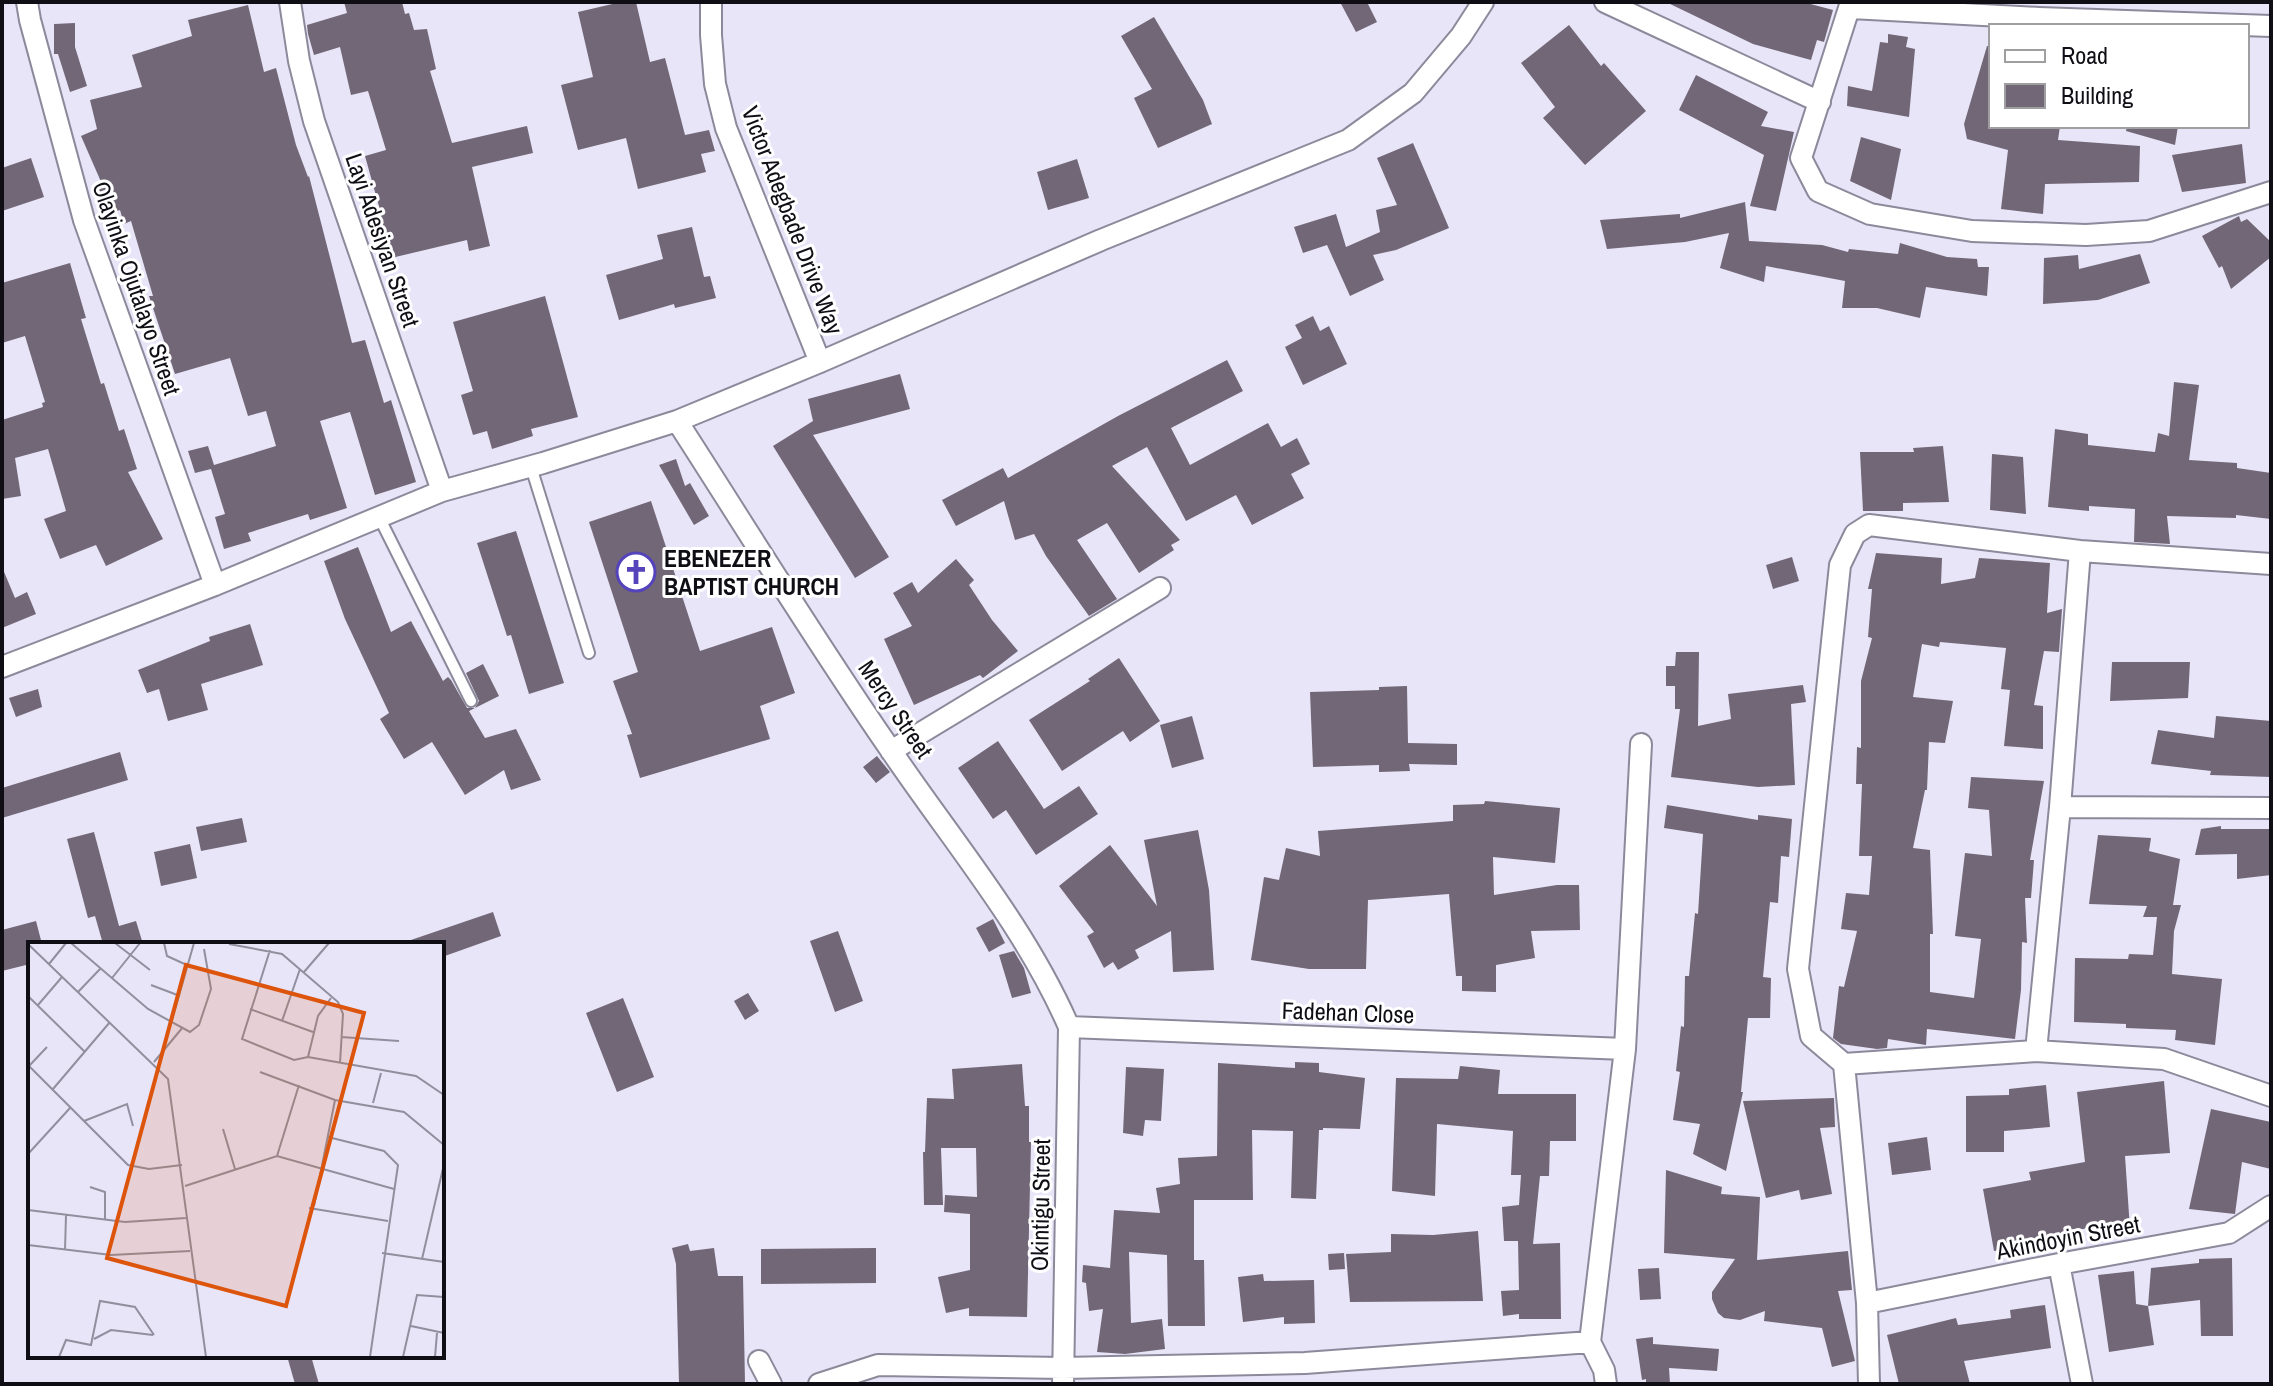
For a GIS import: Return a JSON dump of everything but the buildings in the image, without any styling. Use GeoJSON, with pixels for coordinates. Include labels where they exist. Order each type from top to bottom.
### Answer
{"type":"FeatureCollection","features":[{"type":"Feature","properties":{"kind":"street","name":"Olayinka Ojutalayo Street"},"geometry":{"type":"LineString","coordinates":[[27,2],[84,220],[215,585]]}},
{"type":"Feature","properties":{"kind":"street","name":"Layi Adesiyan Street"},"geometry":{"type":"LineString","coordinates":[[290,2],[299,61],[314,121],[442,491]]}},
{"type":"Feature","properties":{"kind":"street","name":"Victor Adegbade Drive Way"},"geometry":{"type":"LineString","coordinates":[[711,2],[715,84],[726,128],[820,362]]}},
{"type":"Feature","properties":{"kind":"street"},"geometry":{"type":"LineString","coordinates":[[2,667],[215,585],[442,491],[531,467],[677,421],[1101,240],[1348,140],[1413,93],[1461,36],[1483,2]]}},
{"type":"Feature","properties":{"kind":"street"},"geometry":{"type":"LineString","coordinates":[[1605,2],[1820,102]]}},
{"type":"Feature","properties":{"kind":"street"},"geometry":{"type":"LineString","coordinates":[[2242,24],[2040,10],[1851,5],[1801,158],[1818,191],[1870,214],[1972,231],[2101,234],[2149,231],[2271,192]]}},
{"type":"Feature","properties":{"kind":"street"},"geometry":{"type":"LineString","coordinates":[[2249,24],[2271,26]]}},
{"type":"Feature","properties":{"kind":"street","name":"Mercy Street"},"geometry":{"type":"LineString","coordinates":[[677,421],[891,751],[1016,928],[1049,981],[1069,1027]]}},
{"type":"Feature","properties":{"kind":"street"},"geometry":{"type":"LineString","coordinates":[[2271,564],[2080,551],[1869,525],[1855,534],[1840,565],[1798,969],[1811,1036],[1844,1064],[2036,1051],[2164,1059],[2271,1096]]}},
{"type":"Feature","properties":{"kind":"street"},"geometry":{"type":"LineString","coordinates":[[2036,1051],[2060,807],[2080,551]]}},
{"type":"Feature","properties":{"kind":"street"},"geometry":{"type":"LineString","coordinates":[[891,751],[1160,588]]}},
{"type":"Feature","properties":{"kind":"street"},"geometry":{"type":"LineString","coordinates":[[1606,1384],[1604,1370],[1590,1342],[1625,1049],[1641,744]]}},
{"type":"Feature","properties":{"kind":"street"},"geometry":{"type":"LineString","coordinates":[[2060,807],[2271,808]]}},
{"type":"Feature","properties":{"kind":"street","name":"Fadehan Close"},"geometry":{"type":"LineString","coordinates":[[1069,1027],[1625,1049]]}},
{"type":"Feature","properties":{"kind":"street","name":"Okintigu Street"},"geometry":{"type":"LineString","coordinates":[[1063,1376],[1069,1027]]}},
{"type":"Feature","properties":{"kind":"street"},"geometry":{"type":"LineString","coordinates":[[1844,1064],[1867,1303],[1869,1384]]}},
{"type":"Feature","properties":{"kind":"street","name":"Akindoyin Street"},"geometry":{"type":"LineString","coordinates":[[1867,1303],[2229,1233],[2271,1206]]}},
{"type":"Feature","properties":{"kind":"street"},"geometry":{"type":"LineString","coordinates":[[2059,1264],[2082,1384]]}},
{"type":"Feature","properties":{"kind":"street"},"geometry":{"type":"LineString","coordinates":[[819,1384],[878,1365],[1063,1376],[1305,1363],[1590,1342]]}},
{"type":"Feature","properties":{"kind":"street"},"geometry":{"type":"LineString","coordinates":[[759,1361],[771,1384]]}},
{"type":"Feature","properties":{"kind":"street"},"geometry":{"type":"LineString","coordinates":[[1305,1363],[1305,1384]]}},
{"type":"Feature","properties":{"kind":"lane"},"geometry":{"type":"LineString","coordinates":[[531,467],[589,653]]}},
{"type":"Feature","properties":{"kind":"lane"},"geometry":{"type":"LineString","coordinates":[[379,517],[471,701]]}},
{"type":"Feature","properties":{"kind":"place","name":"EBENEZER BAPTIST CHURCH"},"geometry":{"type":"Point","coordinates":[636,572]}}]}
